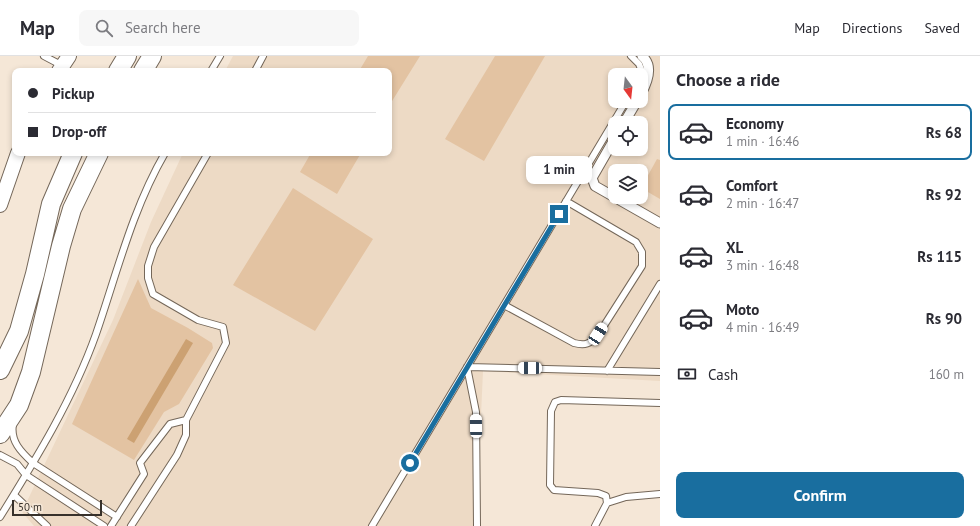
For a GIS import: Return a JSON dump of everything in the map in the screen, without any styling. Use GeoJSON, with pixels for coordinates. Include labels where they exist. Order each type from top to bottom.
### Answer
{"type":"FeatureCollection","features":[{"type":"Feature","properties":{"kind":"main road"},"geometry":{"type":"LineString","coordinates":[[120,68],[127,56]]}},
{"type":"Feature","properties":{"kind":"main road"},"geometry":{"type":"LineString","coordinates":[[145,68],[152,56]]}},
{"type":"Feature","properties":{"kind":"main road"},"geometry":{"type":"LineString","coordinates":[[0,370],[19,331],[35,274],[51,204],[72,156]]}},
{"type":"Feature","properties":{"kind":"main road"},"geometry":{"type":"LineString","coordinates":[[0,434],[19,405],[31,372],[61,246],[72,209],[98,156]]}},
{"type":"Feature","properties":{"kind":"street"},"geometry":{"type":"LineString","coordinates":[[642,56],[648,68]]}},
{"type":"Feature","properties":{"kind":"street"},"geometry":{"type":"LineString","coordinates":[[608,150],[592,178],[593,182],[596,186],[660,223]]}},
{"type":"Feature","properties":{"kind":"street"},"geometry":{"type":"LineString","coordinates":[[0,205],[17,156]]}},
{"type":"Feature","properties":{"kind":"lane"},"geometry":{"type":"LineString","coordinates":[[44,56],[63,64]]}},
{"type":"Feature","properties":{"kind":"lane"},"geometry":{"type":"LineString","coordinates":[[213,68],[220,56]]}},
{"type":"Feature","properties":{"kind":"lane"},"geometry":{"type":"LineString","coordinates":[[257,68],[263,56]]}},
{"type":"Feature","properties":{"kind":"lane"},"geometry":{"type":"LineString","coordinates":[[631,56],[639,64],[641,68]]}},
{"type":"Feature","properties":{"kind":"lane"},"geometry":{"type":"LineString","coordinates":[[372,526],[622,108]]}},
{"type":"Feature","properties":{"kind":"lane"},"geometry":{"type":"LineString","coordinates":[[0,517],[33,463],[63,409],[82,370],[96,334],[129,231],[142,199],[163,156]]}},
{"type":"Feature","properties":{"kind":"lane"},"geometry":{"type":"LineString","coordinates":[[131,526],[177,455],[186,435],[186,420],[226,343],[223,327],[198,320],[153,294],[148,278],[148,266],[154,247],[206,156]]}},
{"type":"Feature","properties":{"kind":"lane"},"geometry":{"type":"LineString","coordinates":[[504,305],[574,343],[583,345],[591,343],[642,266],[642,252],[636,242],[566,201]]}},
{"type":"Feature","properties":{"kind":"lane"},"geometry":{"type":"LineString","coordinates":[[607,371],[660,284]]}},
{"type":"Feature","properties":{"kind":"lane"},"geometry":{"type":"LineString","coordinates":[[467,367],[660,372]]}},
{"type":"Feature","properties":{"kind":"lane"},"geometry":{"type":"LineString","coordinates":[[467,367],[476,412],[477,526]]}},
{"type":"Feature","properties":{"kind":"lane"},"geometry":{"type":"LineString","coordinates":[[595,526],[607,503],[606,496],[598,493],[554,490],[550,485],[551,411],[555,402],[562,400],[660,402]]}},
{"type":"Feature","properties":{"kind":"lane"},"geometry":{"type":"LineString","coordinates":[[19,405],[12,432],[14,441],[21,452],[33,463],[117,517]]}},
{"type":"Feature","properties":{"kind":"lane"},"geometry":{"type":"LineString","coordinates":[[111,526],[144,474],[140,464],[170,424],[186,420]]}},
{"type":"Feature","properties":{"kind":"lane"},"geometry":{"type":"LineString","coordinates":[[0,455],[17,464],[26,474],[104,526]]}},
{"type":"Feature","properties":{"kind":"lane"},"geometry":{"type":"LineString","coordinates":[[607,503],[626,497],[660,494]]}},
{"type":"Feature","properties":{"kind":"lane"},"geometry":{"type":"LineString","coordinates":[[14,495],[47,526]]}},
{"type":"Feature","properties":{"kind":"shaded area"},"geometry":{"type":"Polygon","coordinates":[[[233,56],[660,56],[660,381],[483,371],[476,526],[34,526],[22,512],[113,320],[151,222],[182,156],[392,156],[392,68],[227,68],[233,56]]]}},
{"type":"Feature","properties":{"kind":"shaded area"},"geometry":{"type":"Polygon","coordinates":[[[368,56],[420,56],[392,101],[392,68],[361,68],[368,56]]]}},
{"type":"Feature","properties":{"kind":"shaded area"},"geometry":{"type":"Polygon","coordinates":[[[495,56],[545,56],[484,161],[445,139],[495,56]]]}},
{"type":"Feature","properties":{"kind":"shaded area"},"geometry":{"type":"Polygon","coordinates":[[[309,156],[359,156],[337,194],[300,172],[309,156]]]}},
{"type":"Feature","properties":{"kind":"shaded area"},"geometry":{"type":"Polygon","coordinates":[[[657,159],[660,160],[660,199],[648,192],[648,175],[657,159]]]}},
{"type":"Feature","properties":{"kind":"shaded area"},"geometry":{"type":"Polygon","coordinates":[[[293,188],[373,239],[315,331],[233,285],[293,188]]]}},
{"type":"Feature","properties":{"kind":"shaded area"},"geometry":{"type":"Polygon","coordinates":[[[138,279],[151,308],[212,343],[213,348],[179,404],[164,412],[134,460],[72,424],[138,279]]]}},
{"type":"Feature","properties":{"kind":"shaded area"},"geometry":{"type":"Polygon","coordinates":[[[186,339],[193,343],[134,443],[127,439],[186,339]]]}},
{"type":"Feature","properties":{"kind":"route"},"geometry":{"type":"LineString","coordinates":[[410,463],[559,214]]}}]}
